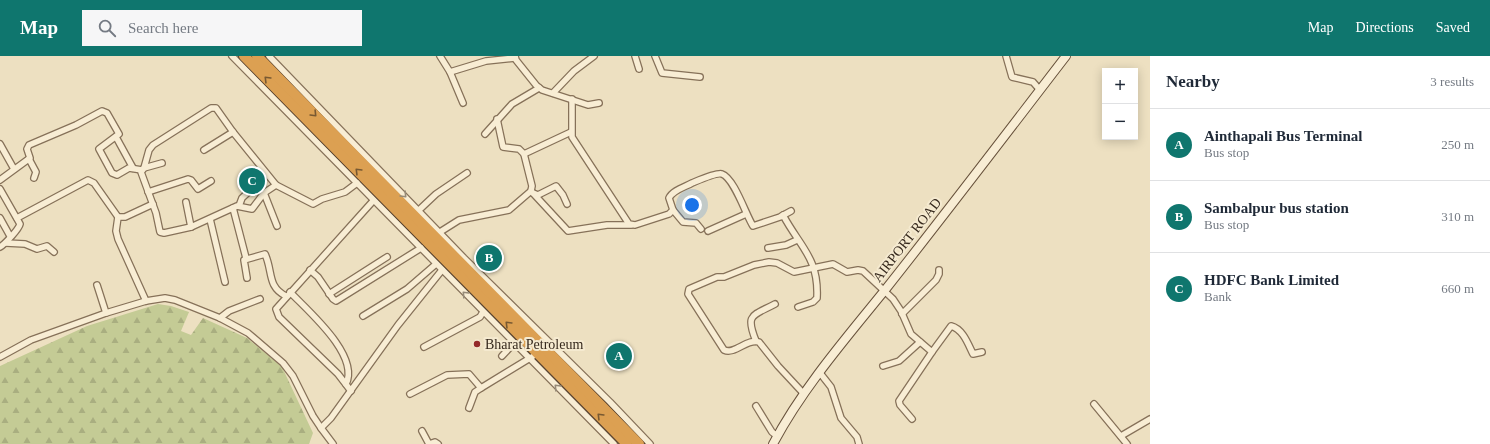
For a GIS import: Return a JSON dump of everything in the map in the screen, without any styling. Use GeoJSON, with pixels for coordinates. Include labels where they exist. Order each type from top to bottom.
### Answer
{"type":"FeatureCollection","features":[{"type":"Feature","properties":{"kind":"highway"},"geometry":{"type":"LineString","coordinates":[[244,56],[542,352],[639,444]]}},
{"type":"Feature","properties":{"kind":"highway"},"geometry":{"type":"LineString","coordinates":[[257,56],[434,238],[627,444]]}},
{"type":"Feature","properties":{"kind":"main road","name":"AIRPORT ROAD"},"geometry":{"type":"LineString","coordinates":[[773,444],[804,394],[844,339],[884,291],[1066,56]]}},
{"type":"Feature","properties":{"kind":"street"},"geometry":{"type":"LineString","coordinates":[[232,56],[514,343],[542,352],[650,444]]}},
{"type":"Feature","properties":{"kind":"street"},"geometry":{"type":"LineString","coordinates":[[269,56],[440,232],[542,352],[614,444]]}},
{"type":"Feature","properties":{"kind":"street"},"geometry":{"type":"LineString","coordinates":[[440,56],[450,72],[463,103]]}},
{"type":"Feature","properties":{"kind":"street"},"geometry":{"type":"LineString","coordinates":[[553,93],[570,75],[594,56]]}},
{"type":"Feature","properties":{"kind":"street"},"geometry":{"type":"LineString","coordinates":[[635,56],[639,69]]}},
{"type":"Feature","properties":{"kind":"street"},"geometry":{"type":"LineString","coordinates":[[655,56],[662,73],[700,77]]}},
{"type":"Feature","properties":{"kind":"street"},"geometry":{"type":"LineString","coordinates":[[1006,56],[1012,77],[1033,82],[1040,90]]}},
{"type":"Feature","properties":{"kind":"street"},"geometry":{"type":"LineString","coordinates":[[450,72],[486,61],[515,57],[539,88],[588,105],[598,103]]}},
{"type":"Feature","properties":{"kind":"street"},"geometry":{"type":"LineString","coordinates":[[485,134],[512,104],[539,88]]}},
{"type":"Feature","properties":{"kind":"street"},"geometry":{"type":"LineString","coordinates":[[572,99],[571,132],[583,156],[631,225]]}},
{"type":"Feature","properties":{"kind":"street"},"geometry":{"type":"LineString","coordinates":[[255,186],[242,198],[236,207],[191,227],[161,233],[148,192],[143,169],[149,150],[153,145],[213,107],[218,109],[233,132],[276,184],[313,204],[322,199],[346,192],[357,184]]}},
{"type":"Feature","properties":{"kind":"street"},"geometry":{"type":"LineString","coordinates":[[34,178],[36,172],[29,160],[31,157],[27,149],[29,145],[76,125],[102,111],[107,114],[119,134],[116,138],[100,147],[99,152],[114,174],[133,168],[143,169],[162,163]]}},
{"type":"Feature","properties":{"kind":"street"},"geometry":{"type":"LineString","coordinates":[[440,232],[459,220],[509,210],[531,191],[532,186],[524,154],[519,149],[503,147],[497,119]]}},
{"type":"Feature","properties":{"kind":"street"},"geometry":{"type":"LineString","coordinates":[[204,150],[233,132]]}},
{"type":"Feature","properties":{"kind":"street"},"geometry":{"type":"LineString","coordinates":[[524,154],[571,132]]}},
{"type":"Feature","properties":{"kind":"street"},"geometry":{"type":"LineString","coordinates":[[116,138],[133,168]]}},
{"type":"Feature","properties":{"kind":"street"},"geometry":{"type":"LineString","coordinates":[[0,144],[14,169]]}},
{"type":"Feature","properties":{"kind":"street"},"geometry":{"type":"LineString","coordinates":[[0,180],[29,160]]}},
{"type":"Feature","properties":{"kind":"street"},"geometry":{"type":"LineString","coordinates":[[419,210],[436,194],[467,173]]}},
{"type":"Feature","properties":{"kind":"street"},"geometry":{"type":"LineString","coordinates":[[701,229],[696,223],[683,222],[673,210],[670,198],[674,192],[720,174],[728,179],[753,226],[791,211]]}},
{"type":"Feature","properties":{"kind":"street"},"geometry":{"type":"LineString","coordinates":[[148,192],[188,179],[191,180],[198,189],[211,181]]}},
{"type":"Feature","properties":{"kind":"street"},"geometry":{"type":"LineString","coordinates":[[17,218],[90,180],[94,183],[118,217],[116,231],[118,239],[146,301]]}},
{"type":"Feature","properties":{"kind":"street"},"geometry":{"type":"LineString","coordinates":[[236,207],[252,210],[264,193],[276,184]]}},
{"type":"Feature","properties":{"kind":"street"},"geometry":{"type":"LineString","coordinates":[[531,191],[538,195],[556,186],[563,195],[567,204]]}},
{"type":"Feature","properties":{"kind":"street"},"geometry":{"type":"LineString","coordinates":[[0,189],[20,226],[10,236],[6,243],[0,247]]}},
{"type":"Feature","properties":{"kind":"street"},"geometry":{"type":"LineString","coordinates":[[531,191],[568,231],[607,225],[631,225],[666,215],[673,210]]}},
{"type":"Feature","properties":{"kind":"street"},"geometry":{"type":"LineString","coordinates":[[264,193],[277,226]]}},
{"type":"Feature","properties":{"kind":"street"},"geometry":{"type":"LineString","coordinates":[[351,391],[338,374],[276,312],[278,304],[373,200]]}},
{"type":"Feature","properties":{"kind":"street"},"geometry":{"type":"LineString","coordinates":[[186,202],[191,227]]}},
{"type":"Feature","properties":{"kind":"street"},"geometry":{"type":"LineString","coordinates":[[118,217],[125,217],[153,204]]}},
{"type":"Feature","properties":{"kind":"street"},"geometry":{"type":"LineString","coordinates":[[236,207],[246,258],[243,262],[247,278]]}},
{"type":"Feature","properties":{"kind":"street"},"geometry":{"type":"LineString","coordinates":[[708,231],[746,214]]}},
{"type":"Feature","properties":{"kind":"street"},"geometry":{"type":"LineString","coordinates":[[783,215],[797,240],[807,251],[814,268],[817,298],[813,302],[798,307]]}},
{"type":"Feature","properties":{"kind":"street"},"geometry":{"type":"LineString","coordinates":[[0,218],[10,236]]}},
{"type":"Feature","properties":{"kind":"street"},"geometry":{"type":"LineString","coordinates":[[210,219],[225,282]]}},
{"type":"Feature","properties":{"kind":"street"},"geometry":{"type":"LineString","coordinates":[[768,248],[786,245],[797,240]]}},
{"type":"Feature","properties":{"kind":"street"},"geometry":{"type":"LineString","coordinates":[[6,243],[25,244],[37,249],[47,246],[54,252]]}},
{"type":"Feature","properties":{"kind":"street"},"geometry":{"type":"LineString","coordinates":[[310,270],[318,276],[333,299],[339,300],[421,248]]}},
{"type":"Feature","properties":{"kind":"street"},"geometry":{"type":"LineString","coordinates":[[246,258],[265,254],[274,287],[278,292],[286,296]]}},
{"type":"Feature","properties":{"kind":"street"},"geometry":{"type":"LineString","coordinates":[[330,294],[387,257]]}},
{"type":"Feature","properties":{"kind":"street"},"geometry":{"type":"LineString","coordinates":[[756,341],[729,352],[724,350],[688,294],[688,291],[715,278],[724,278],[750,267],[769,262],[778,263],[794,272],[833,264],[847,272],[860,270],[897,304],[911,334],[930,351]]}},
{"type":"Feature","properties":{"kind":"street"},"geometry":{"type":"LineString","coordinates":[[364,316],[406,289],[436,264]]}},
{"type":"Feature","properties":{"kind":"street"},"geometry":{"type":"LineString","coordinates":[[321,428],[331,418],[398,325],[442,270]]}},
{"type":"Feature","properties":{"kind":"street"},"geometry":{"type":"LineString","coordinates":[[902,314],[936,280],[939,270]]}},
{"type":"Feature","properties":{"kind":"street"},"geometry":{"type":"LineString","coordinates":[[96,285],[106,313]]}},
{"type":"Feature","properties":{"kind":"street"},"geometry":{"type":"LineString","coordinates":[[290,292],[341,348],[349,378],[346,384]]}},
{"type":"Feature","properties":{"kind":"street"},"geometry":{"type":"LineString","coordinates":[[0,357],[31,340],[106,313],[146,301],[165,298],[175,300],[220,318],[248,334],[283,362],[294,376],[313,416],[333,444]]}},
{"type":"Feature","properties":{"kind":"street"},"geometry":{"type":"LineString","coordinates":[[220,318],[229,311],[260,299]]}},
{"type":"Feature","properties":{"kind":"street"},"geometry":{"type":"LineString","coordinates":[[775,304],[755,314],[751,319],[750,326],[756,341],[804,394]]}},
{"type":"Feature","properties":{"kind":"street"},"geometry":{"type":"LineString","coordinates":[[424,347],[480,317],[483,312]]}},
{"type":"Feature","properties":{"kind":"street"},"geometry":{"type":"LineString","coordinates":[[912,419],[900,405],[899,401],[930,351],[952,326],[956,327],[965,337],[973,354],[976,355],[982,352]]}},
{"type":"Feature","properties":{"kind":"street"},"geometry":{"type":"LineString","coordinates":[[883,366],[899,362],[920,342]]}},
{"type":"Feature","properties":{"kind":"street"},"geometry":{"type":"LineString","coordinates":[[502,356],[514,343]]}},
{"type":"Feature","properties":{"kind":"street"},"geometry":{"type":"LineString","coordinates":[[469,408],[475,392],[542,352]]}},
{"type":"Feature","properties":{"kind":"street"},"geometry":{"type":"LineString","coordinates":[[338,374],[346,364]]}},
{"type":"Feature","properties":{"kind":"street"},"geometry":{"type":"LineString","coordinates":[[820,373],[831,387],[841,418],[857,437],[859,444]]}},
{"type":"Feature","properties":{"kind":"street"},"geometry":{"type":"LineString","coordinates":[[410,394],[447,376],[469,374],[481,388]]}},
{"type":"Feature","properties":{"kind":"street"},"geometry":{"type":"LineString","coordinates":[[1094,404],[1127,444]]}},
{"type":"Feature","properties":{"kind":"street"},"geometry":{"type":"LineString","coordinates":[[756,406],[772,432],[777,436]]}},
{"type":"Feature","properties":{"kind":"street"},"geometry":{"type":"LineString","coordinates":[[1121,436],[1150,418]]}},
{"type":"Feature","properties":{"kind":"street"},"geometry":{"type":"LineString","coordinates":[[422,431],[429,444],[435,442],[438,444]]}},
{"type":"Feature","properties":{"kind":"green space"},"geometry":{"type":"Polygon","coordinates":[[[158,304],[171,306],[189,312],[181,331],[191,335],[203,318],[247,338],[282,367],[313,433],[309,444],[0,444],[0,366],[87,326],[158,304]]]}},
{"type":"Feature","properties":{"kind":"place","name":"HDFC Bank Limited"},"geometry":{"type":"Point","coordinates":[252,181]}},
{"type":"Feature","properties":{"kind":"place","name":"Sambalpur bus station"},"geometry":{"type":"Point","coordinates":[489,258]}},
{"type":"Feature","properties":{"kind":"place","name":"Bharat Petroleum"},"geometry":{"type":"Point","coordinates":[477,344]}},
{"type":"Feature","properties":{"kind":"place","name":"Ainthapali Bus Terminal"},"geometry":{"type":"Point","coordinates":[619,356]}}]}
